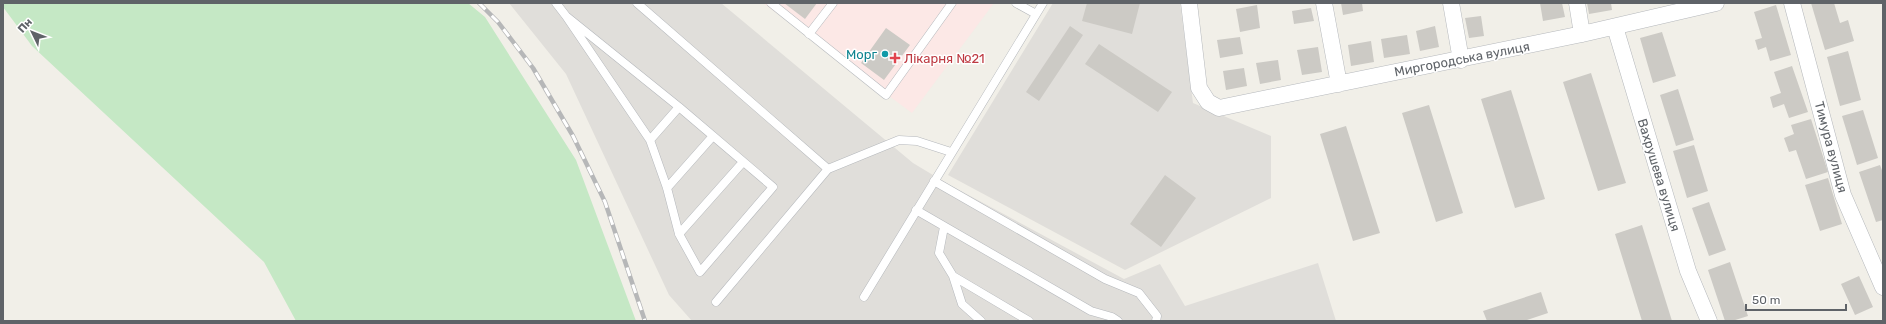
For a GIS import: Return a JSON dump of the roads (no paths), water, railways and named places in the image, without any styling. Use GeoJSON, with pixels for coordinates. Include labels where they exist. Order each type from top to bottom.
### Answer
{"type":"FeatureCollection","features":[{"type":"Feature","properties":{"kind":"street","name":"Миргородська вулиця"},"geometry":{"type":"LineString","coordinates":[[1189,3],[1200,88],[1208,102],[1219,108],[1461,60],[1582,34],[1709,4]]}},
{"type":"Feature","properties":{"kind":"street"},"geometry":{"type":"LineString","coordinates":[[1324,3],[1339,84]]}},
{"type":"Feature","properties":{"kind":"street"},"geometry":{"type":"LineString","coordinates":[[1451,3],[1461,60]]}},
{"type":"Feature","properties":{"kind":"street"},"geometry":{"type":"LineString","coordinates":[[1577,3],[1582,34]]}},
{"type":"Feature","properties":{"kind":"street","name":"Тимура вулиця"},"geometry":{"type":"LineString","coordinates":[[1792,3],[1843,195],[1883,288]]}},
{"type":"Feature","properties":{"kind":"street","name":"Вахрушева вулиця"},"geometry":{"type":"LineString","coordinates":[[1615,26],[1688,271],[1709,321]]}},
{"type":"Feature","properties":{"kind":"lane"},"geometry":{"type":"LineString","coordinates":[[556,3],[650,140],[667,188],[679,234],[700,272],[773,187],[679,107],[566,16]]}},
{"type":"Feature","properties":{"kind":"lane"},"geometry":{"type":"LineString","coordinates":[[637,3],[828,169]]}},
{"type":"Feature","properties":{"kind":"lane"},"geometry":{"type":"LineString","coordinates":[[771,3],[886,95],[952,3]]}},
{"type":"Feature","properties":{"kind":"lane"},"geometry":{"type":"LineString","coordinates":[[809,34],[832,3]]}},
{"type":"Feature","properties":{"kind":"lane"},"geometry":{"type":"LineString","coordinates":[[1016,3],[1036,14]]}},
{"type":"Feature","properties":{"kind":"lane"},"geometry":{"type":"LineString","coordinates":[[864,297],[1043,3]]}},
{"type":"Feature","properties":{"kind":"lane"},"geometry":{"type":"LineString","coordinates":[[650,140],[679,107]]}},
{"type":"Feature","properties":{"kind":"lane"},"geometry":{"type":"LineString","coordinates":[[667,188],[713,136]]}},
{"type":"Feature","properties":{"kind":"lane"},"geometry":{"type":"LineString","coordinates":[[716,302],[828,169],[899,140],[917,141],[951,152]]}},
{"type":"Feature","properties":{"kind":"lane"},"geometry":{"type":"LineString","coordinates":[[679,234],[743,162]]}},
{"type":"Feature","properties":{"kind":"lane"},"geometry":{"type":"LineString","coordinates":[[934,181],[1105,279],[1139,293],[1158,316],[1156,321]]}},
{"type":"Feature","properties":{"kind":"lane"},"geometry":{"type":"LineString","coordinates":[[916,210],[1091,312],[1112,317],[1118,321]]}},
{"type":"Feature","properties":{"kind":"lane"},"geometry":{"type":"LineString","coordinates":[[944,227],[939,252],[953,276],[962,304],[981,321]]}},
{"type":"Feature","properties":{"kind":"lane"},"geometry":{"type":"LineString","coordinates":[[953,276],[1029,321]]}},
{"type":"Feature","properties":{"kind":"railway"},"geometry":{"type":"LineString","coordinates":[[479,3],[498,22],[533,68],[573,136],[605,202],[645,321]]}},
{"type":"Feature","properties":{"kind":"place","name":"Морг"},"geometry":{"type":"Point","coordinates":[885,54]}},
{"type":"Feature","properties":{"kind":"place","name":"Лікарня №21"},"geometry":{"type":"Point","coordinates":[895,58]}}]}
